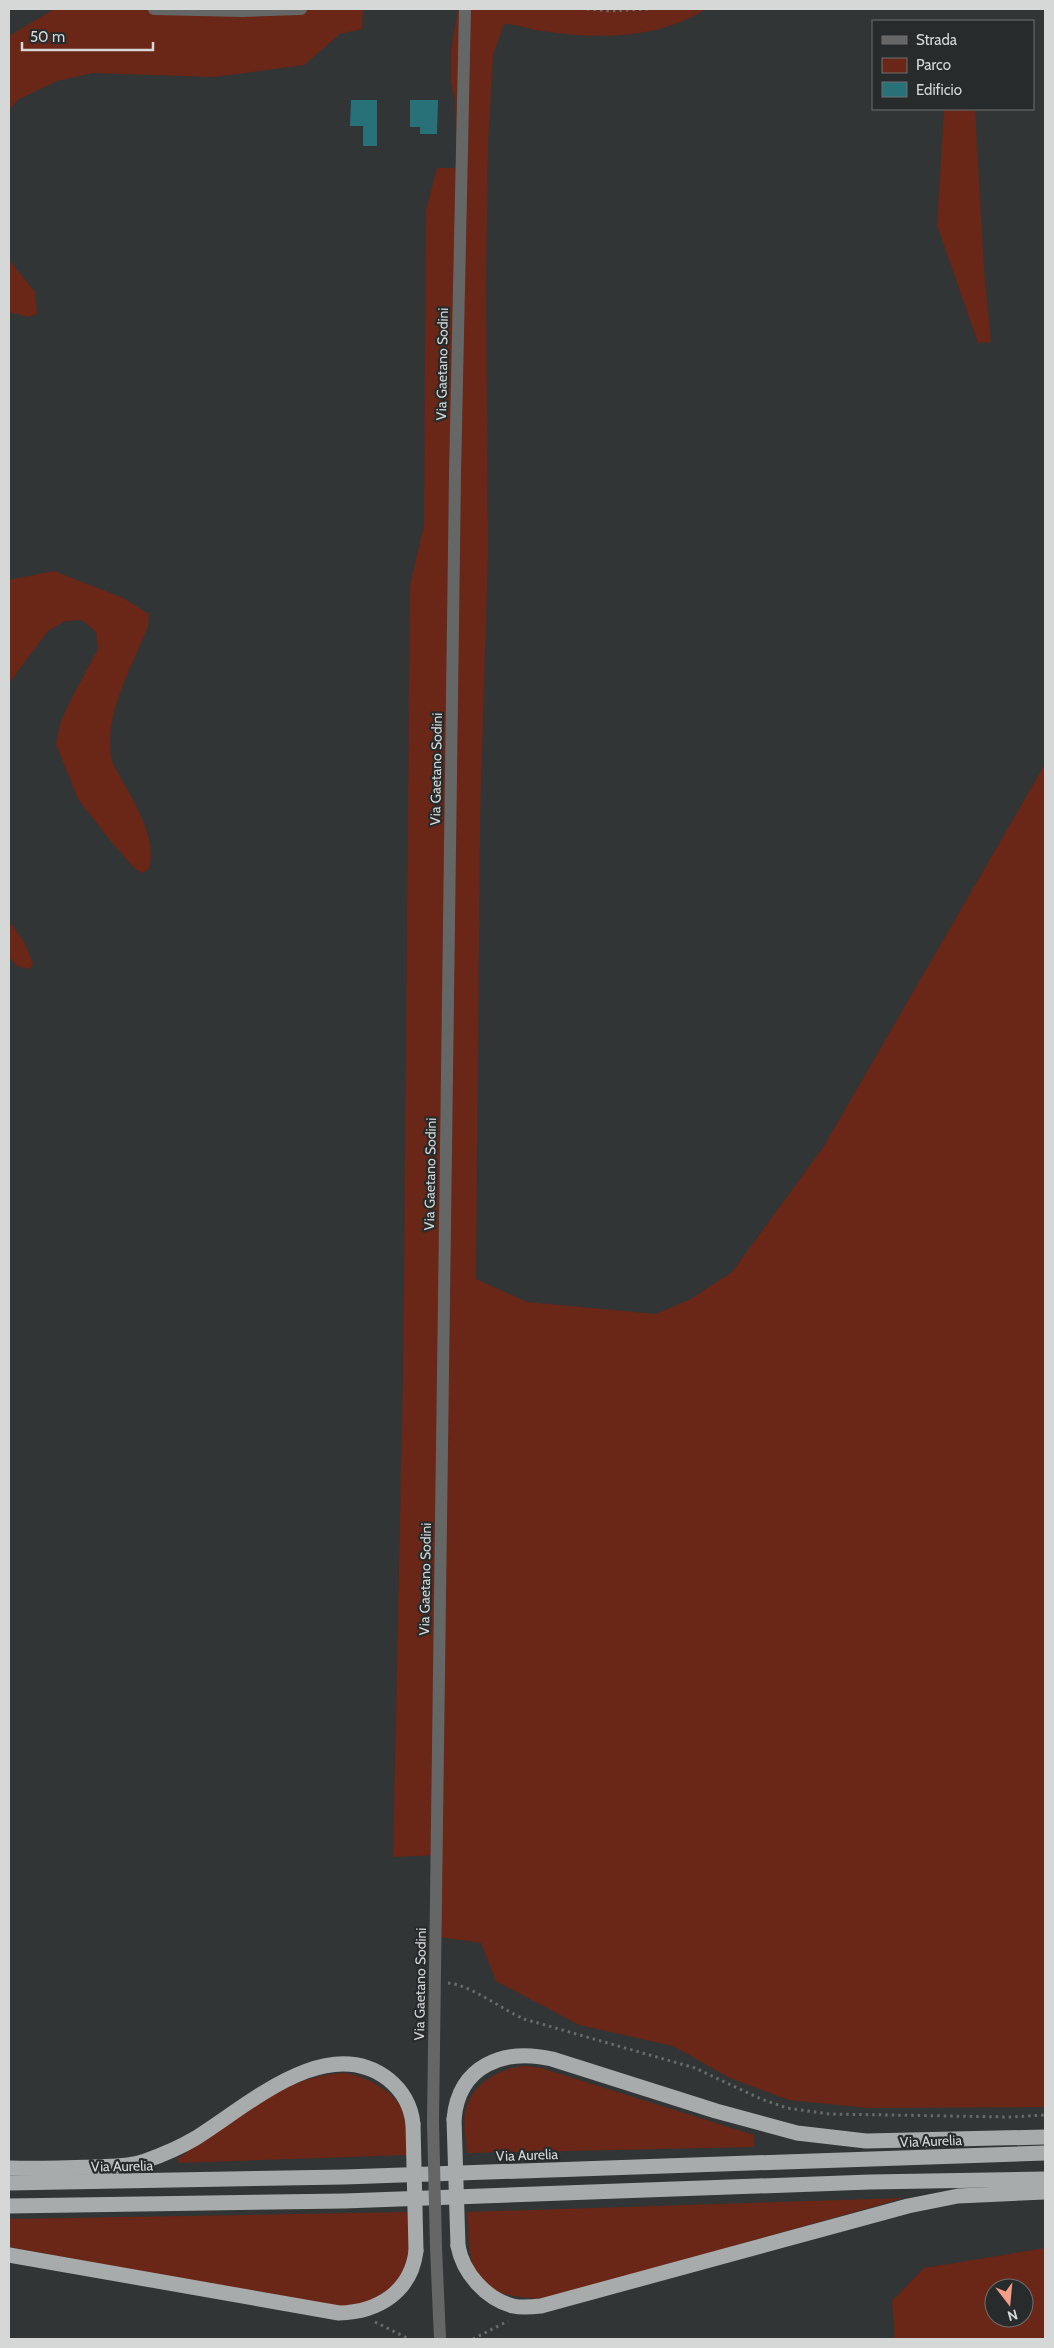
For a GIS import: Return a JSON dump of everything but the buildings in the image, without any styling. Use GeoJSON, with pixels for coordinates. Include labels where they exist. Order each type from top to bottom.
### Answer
{"type":"FeatureCollection","features":[{"type":"Feature","properties":{"kind":"highway"},"geometry":{"type":"LineString","coordinates":[[1045,2137],[866,2141],[797,2133],[716,2111],[552,2059],[524,2055],[500,2059],[477,2071],[460,2092],[454,2119],[458,2246],[464,2266],[476,2282],[506,2304],[524,2307],[567,2300],[908,2206],[958,2196],[1045,2192]]}},
{"type":"Feature","properties":{"kind":"highway"},"geometry":{"type":"LineString","coordinates":[[9,2168],[121,2166],[144,2162],[187,2143],[258,2094],[278,2083],[308,2072],[337,2066],[359,2066],[383,2076],[401,2091],[406,2099],[413,2124],[416,2251],[413,2268],[396,2293],[372,2308],[348,2313],[330,2312],[9,2255]]}},
{"type":"Feature","properties":{"kind":"highway","name":"Via Aurelia"},"geometry":{"type":"LineString","coordinates":[[9,2183],[344,2177],[1045,2153]]}},
{"type":"Feature","properties":{"kind":"highway"},"geometry":{"type":"LineString","coordinates":[[9,2206],[344,2201],[870,2182],[1045,2179]]}},
{"type":"Feature","properties":{"kind":"street"},"geometry":{"type":"LineString","coordinates":[[154,9],[243,11],[301,9]]}},
{"type":"Feature","properties":{"kind":"street","name":"Via Gaetano Sodini"},"geometry":{"type":"LineString","coordinates":[[440,2339],[433,2122],[455,474],[465,9]]}},
{"type":"Feature","properties":{"kind":"path"},"geometry":{"type":"LineString","coordinates":[[587,9],[610,11],[649,9]]}},
{"type":"Feature","properties":{"kind":"path"},"geometry":{"type":"LineString","coordinates":[[435,1982],[461,1984],[503,2010],[524,2019],[695,2068],[761,2099],[786,2108],[829,2114],[1045,2115]]}},
{"type":"Feature","properties":{"kind":"path"},"geometry":{"type":"LineString","coordinates":[[473,2339],[516,2317],[524,2307]]}},
{"type":"Feature","properties":{"kind":"path"},"geometry":{"type":"LineString","coordinates":[[348,2313],[376,2323],[409,2339]]}},
{"type":"Feature","properties":{"kind":"green space"},"geometry":{"type":"Polygon","coordinates":[[[54,9],[363,9],[362,29],[340,34],[304,65],[214,77],[93,73],[57,81],[19,99],[9,110],[9,36],[54,9]]]}},
{"type":"Feature","properties":{"kind":"green space"},"geometry":{"type":"Polygon","coordinates":[[[458,9],[706,9],[667,27],[626,35],[563,34],[504,24],[493,55],[488,144],[486,285],[488,554],[480,822],[476,1279],[527,1302],[656,1314],[691,1299],[732,1272],[824,1146],[1045,764],[1045,2107],[868,2108],[789,2100],[730,2078],[673,2046],[579,2025],[496,1981],[481,1943],[440,1937],[440,1855],[393,1857],[403,1376],[410,585],[424,525],[426,210],[437,168],[457,168],[455,100],[451,82],[451,50],[458,9]]]}},
{"type":"Feature","properties":{"kind":"green space"},"geometry":{"type":"Polygon","coordinates":[[[944,110],[975,110],[984,270],[991,342],[978,343],[937,225],[944,110]]]}},
{"type":"Feature","properties":{"kind":"green space"},"geometry":{"type":"Polygon","coordinates":[[[9,260],[35,292],[37,314],[28,317],[9,312],[9,260]]]}},
{"type":"Feature","properties":{"kind":"green space"},"geometry":{"type":"Polygon","coordinates":[[[54,571],[123,598],[149,614],[148,626],[116,706],[110,739],[111,756],[115,768],[139,811],[148,834],[151,857],[149,869],[142,873],[134,868],[78,799],[56,744],[60,724],[69,703],[98,649],[96,632],[82,620],[65,621],[48,631],[9,683],[9,580],[54,571]]]}},
{"type":"Feature","properties":{"kind":"green space"},"geometry":{"type":"Polygon","coordinates":[[[9,921],[24,942],[33,963],[30,969],[17,966],[9,957],[9,921]]]}},
{"type":"Feature","properties":{"kind":"green space"},"geometry":{"type":"Polygon","coordinates":[[[515,2067],[541,2068],[754,2135],[754,2147],[467,2153],[464,2119],[472,2095],[496,2074],[515,2067]]]}},
{"type":"Feature","properties":{"kind":"green space"},"geometry":{"type":"Polygon","coordinates":[[[345,2073],[374,2083],[383,2088],[398,2102],[406,2120],[407,2155],[179,2163],[177,2159],[236,2117],[277,2092],[299,2082],[321,2076],[345,2073]]]}},
{"type":"Feature","properties":{"kind":"green space"},"geometry":{"type":"Polygon","coordinates":[[[904,2198],[550,2298],[515,2297],[504,2294],[484,2283],[472,2263],[467,2212],[904,2198]]]}},
{"type":"Feature","properties":{"kind":"green space"},"geometry":{"type":"Polygon","coordinates":[[[408,2212],[409,2263],[393,2287],[367,2303],[337,2307],[9,2247],[9,2219],[408,2212]]]}},
{"type":"Feature","properties":{"kind":"green space"},"geometry":{"type":"Polygon","coordinates":[[[1045,2248],[1045,2339],[895,2339],[892,2301],[924,2268],[1045,2248]]]}}]}
